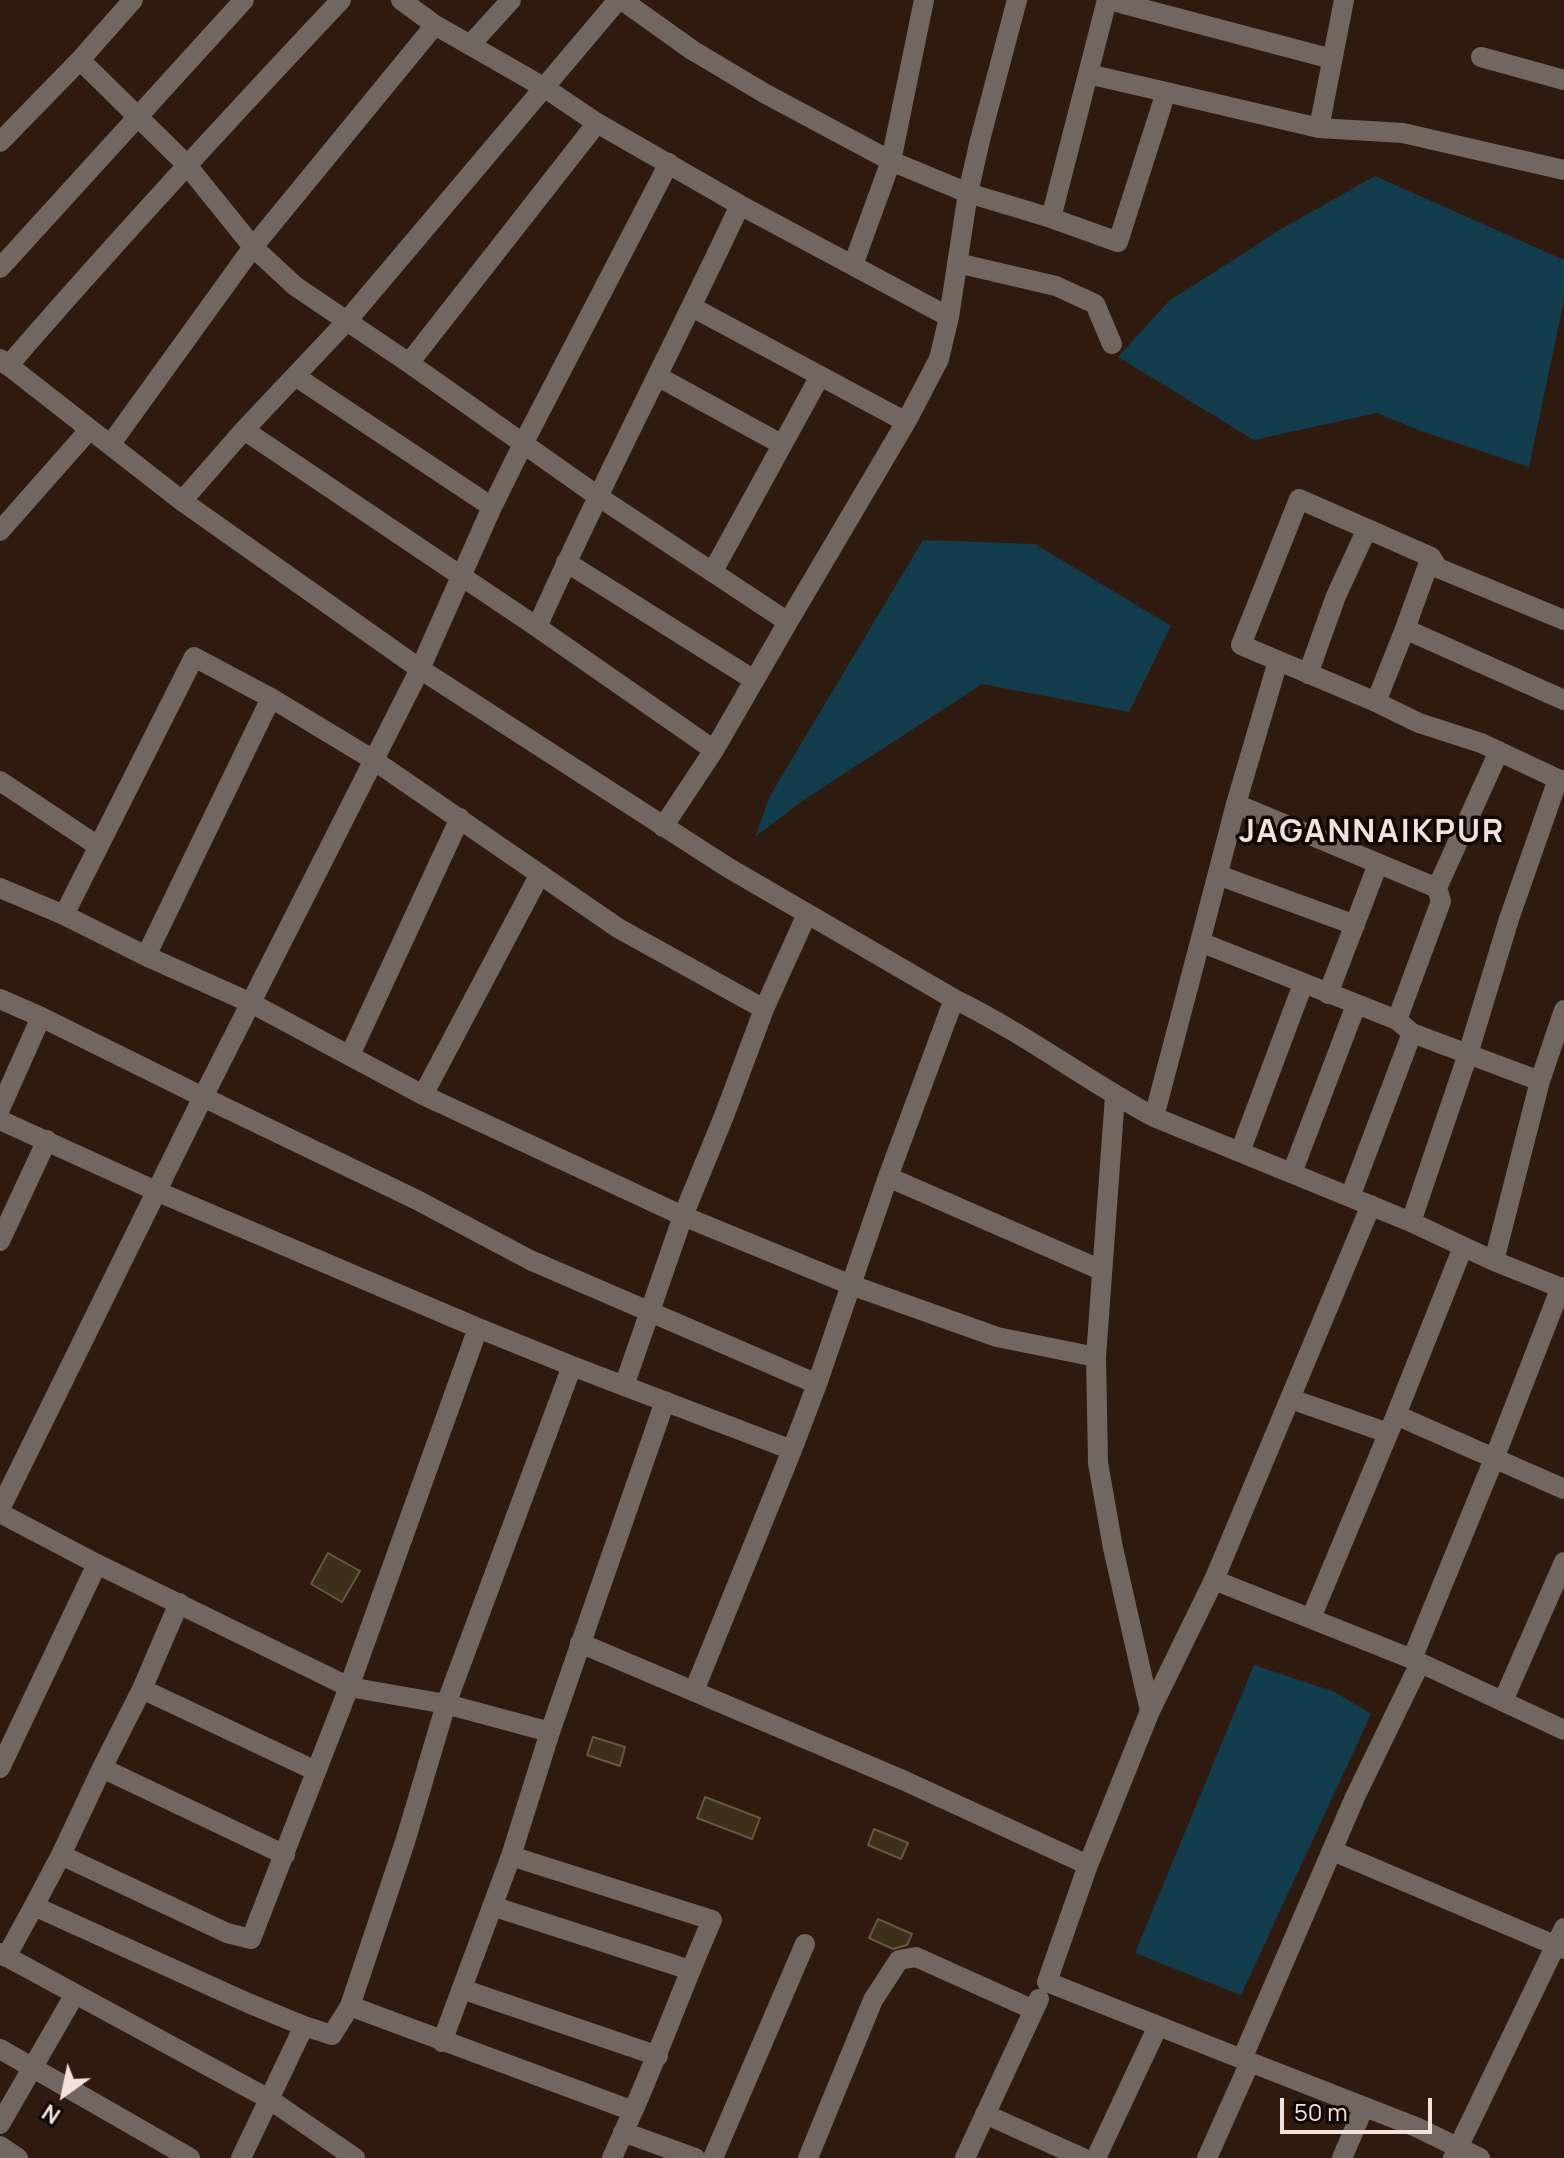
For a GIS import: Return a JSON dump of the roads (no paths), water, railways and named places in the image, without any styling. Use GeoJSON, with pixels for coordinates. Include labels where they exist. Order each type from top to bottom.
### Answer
{"type":"FeatureCollection","features":[{"type":"Feature","properties":{"kind":"street"},"geometry":{"type":"LineString","coordinates":[[0,142],[133,0]]}},
{"type":"Feature","properties":{"kind":"street"},"geometry":{"type":"LineString","coordinates":[[0,268],[244,0]]}},
{"type":"Feature","properties":{"kind":"street"},"geometry":{"type":"LineString","coordinates":[[341,0],[4,362],[182,501],[420,669],[663,827],[807,914],[954,999],[984,1013],[1115,1096],[1154,1117],[1371,1205],[1562,1288],[1416,1661],[1355,1797],[1207,2158]]}},
{"type":"Feature","properties":{"kind":"street"},"geometry":{"type":"LineString","coordinates":[[401,0],[435,25],[545,88],[597,123],[740,205],[949,317]]}},
{"type":"Feature","properties":{"kind":"street"},"geometry":{"type":"LineString","coordinates":[[471,44],[511,0]]}},
{"type":"Feature","properties":{"kind":"street"},"geometry":{"type":"LineString","coordinates":[[182,501],[346,322],[620,0],[692,50],[764,93],[891,161],[968,193],[1118,242],[1166,92]]}},
{"type":"Feature","properties":{"kind":"street"},"geometry":{"type":"LineString","coordinates":[[853,265],[891,161],[924,0]]}},
{"type":"Feature","properties":{"kind":"street"},"geometry":{"type":"LineString","coordinates":[[663,827],[714,750],[906,422],[939,359],[949,317],[968,193],[1017,0]]}},
{"type":"Feature","properties":{"kind":"street"},"geometry":{"type":"LineString","coordinates":[[1051,218],[1108,0],[1332,59]]}},
{"type":"Feature","properties":{"kind":"street"},"geometry":{"type":"LineString","coordinates":[[1319,128],[1344,0]]}},
{"type":"Feature","properties":{"kind":"street"},"geometry":{"type":"LineString","coordinates":[[110,445],[253,247],[435,25]]}},
{"type":"Feature","properties":{"kind":"street"},"geometry":{"type":"LineString","coordinates":[[1481,57],[1564,80]]}},
{"type":"Feature","properties":{"kind":"street"},"geometry":{"type":"LineString","coordinates":[[80,60],[186,164],[253,247],[295,286],[599,497],[788,622]]}},
{"type":"Feature","properties":{"kind":"street"},"geometry":{"type":"LineString","coordinates":[[1088,74],[1319,128],[1403,133],[1564,170]]}},
{"type":"Feature","properties":{"kind":"street"},"geometry":{"type":"LineString","coordinates":[[409,363],[597,123]]}},
{"type":"Feature","properties":{"kind":"street"},"geometry":{"type":"LineString","coordinates":[[550,1732],[446,1704],[349,1687],[97,1564],[0,1511],[156,1191],[420,669],[523,444],[669,163]]}},
{"type":"Feature","properties":{"kind":"street"},"geometry":{"type":"LineString","coordinates":[[537,627],[740,205]]}},
{"type":"Feature","properties":{"kind":"street"},"geometry":{"type":"LineString","coordinates":[[957,263],[1056,286],[1095,304],[1112,344]]}},
{"type":"Feature","properties":{"kind":"street"},"geometry":{"type":"LineString","coordinates":[[692,307],[906,422]]}},
{"type":"Feature","properties":{"kind":"street"},"geometry":{"type":"LineString","coordinates":[[295,376],[492,507]]}},
{"type":"Feature","properties":{"kind":"street"},"geometry":{"type":"LineString","coordinates":[[657,376],[781,444]]}},
{"type":"Feature","properties":{"kind":"street"},"geometry":{"type":"LineString","coordinates":[[713,571],[820,376]]}},
{"type":"Feature","properties":{"kind":"street"},"geometry":{"type":"LineString","coordinates":[[0,531],[90,429]]}},
{"type":"Feature","properties":{"kind":"street"},"geometry":{"type":"LineString","coordinates":[[244,430],[714,750]]}},
{"type":"Feature","properties":{"kind":"street"},"geometry":{"type":"LineString","coordinates":[[1411,1222],[1468,1054],[1509,919],[1561,780],[1481,743],[1419,723],[1241,645],[1299,499],[1431,557],[1438,568],[1564,620]]}},
{"type":"Feature","properties":{"kind":"street"},"geometry":{"type":"LineString","coordinates":[[1308,674],[1336,596],[1367,529]]}},
{"type":"Feature","properties":{"kind":"street"},"geometry":{"type":"LineString","coordinates":[[1376,702],[1431,557]]}},
{"type":"Feature","properties":{"kind":"street"},"geometry":{"type":"LineString","coordinates":[[566,562],[754,680]]}},
{"type":"Feature","properties":{"kind":"street"},"geometry":{"type":"LineString","coordinates":[[1405,629],[1564,700]]}},
{"type":"Feature","properties":{"kind":"street"},"geometry":{"type":"LineString","coordinates":[[64,915],[194,657],[271,698],[372,759],[618,928],[764,1009]]}},
{"type":"Feature","properties":{"kind":"street"},"geometry":{"type":"LineString","coordinates":[[1154,1117],[1236,804],[1278,661]]}},
{"type":"Feature","properties":{"kind":"street"},"geometry":{"type":"LineString","coordinates":[[146,956],[271,698]]}},
{"type":"Feature","properties":{"kind":"street"},"geometry":{"type":"LineString","coordinates":[[1350,1197],[1441,901],[1437,888],[1499,751]]}},
{"type":"Feature","properties":{"kind":"street"},"geometry":{"type":"LineString","coordinates":[[0,781],[98,846]]}},
{"type":"Feature","properties":{"kind":"street"},"geometry":{"type":"LineString","coordinates":[[1236,804],[1437,888]]}},
{"type":"Feature","properties":{"kind":"street"},"geometry":{"type":"LineString","coordinates":[[350,1055],[460,818]]}},
{"type":"Feature","properties":{"kind":"street"},"geometry":{"type":"LineString","coordinates":[[1328,994],[1378,864]]}},
{"type":"Feature","properties":{"kind":"street"},"geometry":{"type":"LineString","coordinates":[[423,1095],[540,874]]}},
{"type":"Feature","properties":{"kind":"street"},"geometry":{"type":"LineString","coordinates":[[1218,875],[1355,925]]}},
{"type":"Feature","properties":{"kind":"street"},"geometry":{"type":"LineString","coordinates":[[0,888],[251,1003],[423,1095],[683,1216],[851,1285],[997,1337],[1096,1357]]}},
{"type":"Feature","properties":{"kind":"street"},"geometry":{"type":"LineString","coordinates":[[624,1386],[683,1216],[764,1009],[807,914]]}},
{"type":"Feature","properties":{"kind":"street"},"geometry":{"type":"LineString","coordinates":[[1200,942],[1540,1081]]}},
{"type":"Feature","properties":{"kind":"street"},"geometry":{"type":"LineString","coordinates":[[1240,1152],[1303,984]]}},
{"type":"Feature","properties":{"kind":"street"},"geometry":{"type":"LineString","coordinates":[[0,999],[417,1200],[530,1260],[817,1384]]}},
{"type":"Feature","properties":{"kind":"street"},"geometry":{"type":"LineString","coordinates":[[694,1691],[817,1384],[888,1177],[954,999]]}},
{"type":"Feature","properties":{"kind":"street"},"geometry":{"type":"LineString","coordinates":[[1292,1173],[1356,1005]]}},
{"type":"Feature","properties":{"kind":"street"},"geometry":{"type":"LineString","coordinates":[[1494,1261],[1540,1081],[1564,1010]]}},
{"type":"Feature","properties":{"kind":"street"},"geometry":{"type":"LineString","coordinates":[[0,1109],[41,1017]]}},
{"type":"Feature","properties":{"kind":"street"},"geometry":{"type":"LineString","coordinates":[[1115,1096],[1096,1357],[1098,1463],[1113,1548],[1150,1711]]}},
{"type":"Feature","properties":{"kind":"street"},"geometry":{"type":"LineString","coordinates":[[0,1120],[156,1191],[478,1328],[792,1450]]}},
{"type":"Feature","properties":{"kind":"street"},"geometry":{"type":"LineString","coordinates":[[0,1241],[47,1140]]}},
{"type":"Feature","properties":{"kind":"street"},"geometry":{"type":"LineString","coordinates":[[888,1177],[1101,1270]]}},
{"type":"Feature","properties":{"kind":"street"},"geometry":{"type":"LineString","coordinates":[[965,2158],[1047,1982],[1088,1865],[1150,1711],[1214,1580],[1371,1205]]}},
{"type":"Feature","properties":{"kind":"street"},"geometry":{"type":"LineString","coordinates":[[1311,1618],[1463,1247]]}},
{"type":"Feature","properties":{"kind":"street"},"geometry":{"type":"LineString","coordinates":[[61,1855],[227,1933],[251,1939],[349,1687],[478,1328]]}},
{"type":"Feature","properties":{"kind":"street"},"geometry":{"type":"LineString","coordinates":[[34,1906],[304,2026],[332,2035],[350,2006],[405,1842],[446,1704],[572,1366]]}},
{"type":"Feature","properties":{"kind":"street"},"geometry":{"type":"LineString","coordinates":[[1291,1399],[1392,1424],[1494,1459],[1564,1489]]}},
{"type":"Feature","properties":{"kind":"street"},"geometry":{"type":"LineString","coordinates":[[442,2042],[511,1856],[580,1643],[665,1401]]}},
{"type":"Feature","properties":{"kind":"street"},"geometry":{"type":"LineString","coordinates":[[1503,1701],[1564,1562]]}},
{"type":"Feature","properties":{"kind":"street"},"geometry":{"type":"LineString","coordinates":[[0,1768],[97,1564]]}},
{"type":"Feature","properties":{"kind":"street"},"geometry":{"type":"LineString","coordinates":[[1214,1580],[1416,1661],[1564,1730]]}},
{"type":"Feature","properties":{"kind":"street"},"geometry":{"type":"LineString","coordinates":[[179,1603],[142,1689],[61,1855],[3,1955],[269,2099],[355,2158]]}},
{"type":"Feature","properties":{"kind":"street"},"geometry":{"type":"LineString","coordinates":[[580,1643],[905,1781],[1088,1865]]}},
{"type":"Feature","properties":{"kind":"street"},"geometry":{"type":"LineString","coordinates":[[142,1689],[316,1771]]}},
{"type":"Feature","properties":{"kind":"street"},"geometry":{"type":"LineString","coordinates":[[102,1768],[285,1855]]}},
{"type":"Feature","properties":{"kind":"street"},"geometry":{"type":"LineString","coordinates":[[1333,1851],[1561,1941],[1456,2153]]}},
{"type":"Feature","properties":{"kind":"street"},"geometry":{"type":"LineString","coordinates":[[511,1856],[712,1920],[658,2056],[612,2158]]}},
{"type":"Feature","properties":{"kind":"street"},"geometry":{"type":"LineString","coordinates":[[492,1906],[690,1970]]}},
{"type":"Feature","properties":{"kind":"street"},"geometry":{"type":"LineString","coordinates":[[713,2158],[805,1944]]}},
{"type":"Feature","properties":{"kind":"street"},"geometry":{"type":"LineString","coordinates":[[808,2158],[873,2000],[899,1960],[916,1957],[1034,2010]]}},
{"type":"Feature","properties":{"kind":"street"},"geometry":{"type":"LineString","coordinates":[[1047,1982],[1416,2127],[1456,2153],[1480,2158]]}},
{"type":"Feature","properties":{"kind":"street"},"geometry":{"type":"LineString","coordinates":[[462,1989],[658,2056]]}},
{"type":"Feature","properties":{"kind":"street"},"geometry":{"type":"LineString","coordinates":[[0,2124],[75,1994]]}},
{"type":"Feature","properties":{"kind":"street"},"geometry":{"type":"LineString","coordinates":[[350,2006],[633,2111]]}},
{"type":"Feature","properties":{"kind":"street"},"geometry":{"type":"LineString","coordinates":[[241,2158],[304,2026]]}},
{"type":"Feature","properties":{"kind":"street"},"geometry":{"type":"LineString","coordinates":[[1096,2158],[1158,2026]]}},
{"type":"Feature","properties":{"kind":"street"},"geometry":{"type":"LineString","coordinates":[[0,2049],[190,2158]]}},
{"type":"Feature","properties":{"kind":"street"},"geometry":{"type":"LineString","coordinates":[[1342,2158],[1364,2107]]}},
{"type":"Feature","properties":{"kind":"street"},"geometry":{"type":"LineString","coordinates":[[985,2114],[1083,2158]]}},
{"type":"Feature","properties":{"kind":"street"},"geometry":{"type":"LineString","coordinates":[[623,2132],[695,2158]]}},
{"type":"Feature","properties":{"kind":"street"},"geometry":{"type":"LineString","coordinates":[[0,2146],[18,2158]]}},
{"type":"Feature","properties":{"kind":"water"},"geometry":{"type":"Polygon","coordinates":[[[1375,176],[1564,260],[1564,300],[1529,467],[1377,413],[1254,440],[1118,357],[1169,301],[1283,228],[1375,176]]]}},
{"type":"Feature","properties":{"kind":"water"},"geometry":{"type":"Polygon","coordinates":[[[923,540],[1035,544],[1171,626],[1129,712],[982,684],[801,802],[755,837],[770,796],[923,540]]]}},
{"type":"Feature","properties":{"kind":"water"},"geometry":{"type":"Polygon","coordinates":[[[1254,1665],[1335,1692],[1371,1714],[1241,1995],[1135,1953],[1254,1665]]]}},
{"type":"Feature","properties":{"kind":"district","name":"JAGANNAIKPUR"},"geometry":{"type":"Point","coordinates":[1372,833]}}]}
